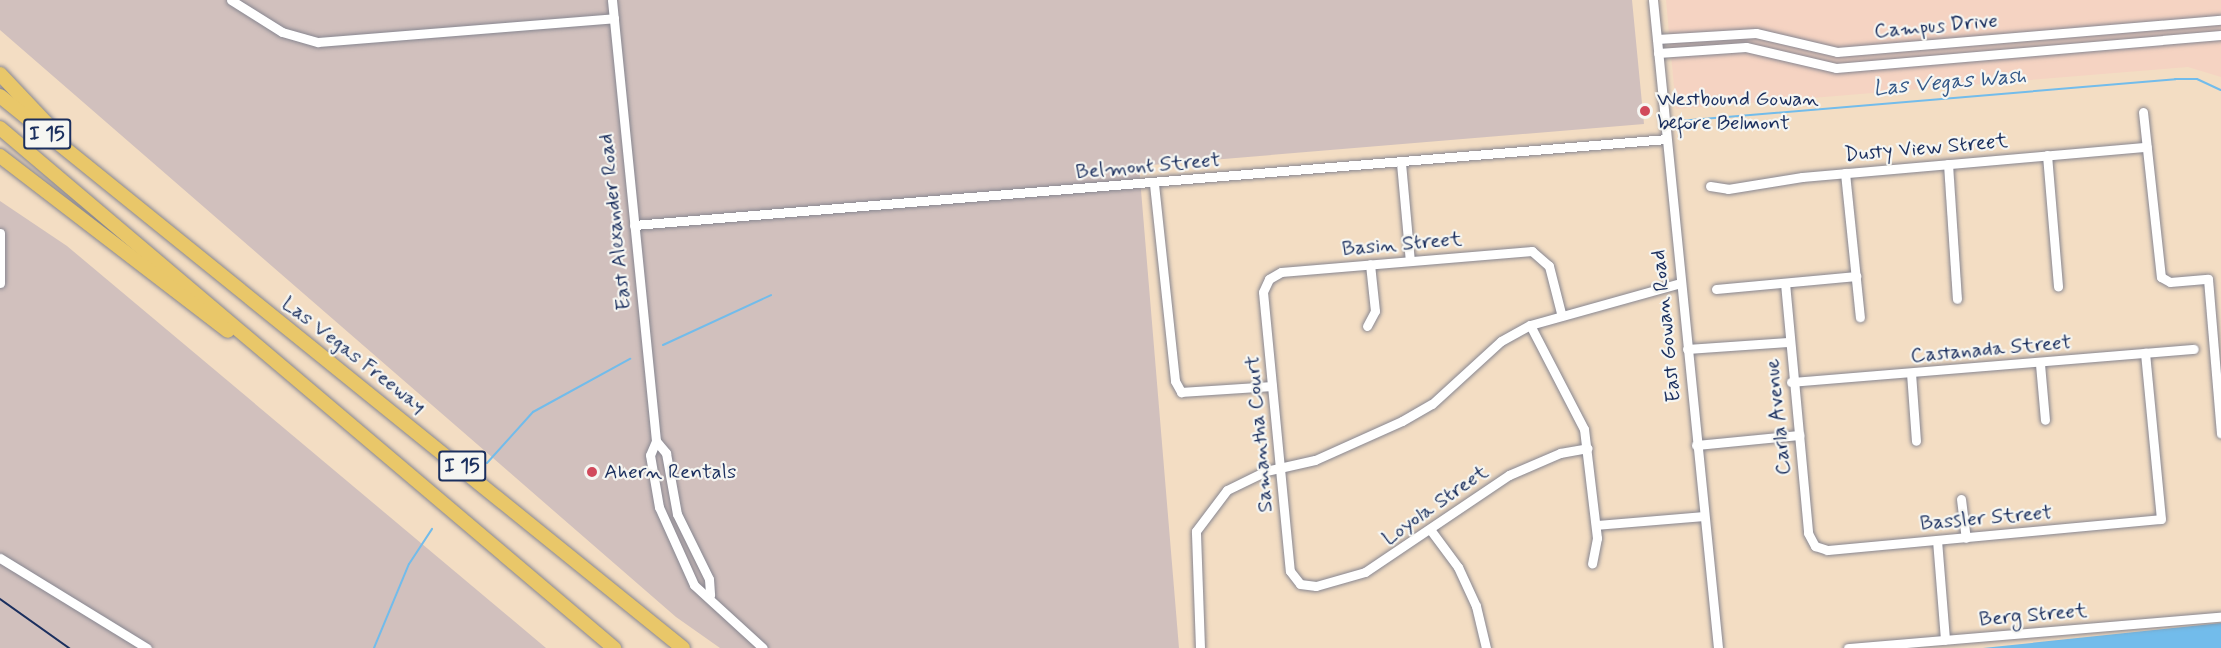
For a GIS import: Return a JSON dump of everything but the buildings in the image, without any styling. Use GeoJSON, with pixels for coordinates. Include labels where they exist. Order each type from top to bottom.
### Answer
{"type":"FeatureCollection","features":[{"type":"Feature","properties":{"kind":"highway"},"geometry":{"type":"LineString","coordinates":[[0,74],[93,173]]}},
{"type":"Feature","properties":{"kind":"highway","name":"Las Vegas Freeway"},"geometry":{"type":"LineString","coordinates":[[0,96],[683,648]]}},
{"type":"Feature","properties":{"kind":"highway","name":"I 15"},"geometry":{"type":"LineString","coordinates":[[0,128],[322,404],[614,648]]}},
{"type":"Feature","properties":{"kind":"highway"},"geometry":{"type":"LineString","coordinates":[[0,156],[322,404]]}},
{"type":"Feature","properties":{"kind":"street"},"geometry":{"type":"LineString","coordinates":[[231,0],[282,32],[318,42],[614,18]]}},
{"type":"Feature","properties":{"kind":"street","name":"East Alexander Road"},"geometry":{"type":"LineString","coordinates":[[612,0],[656,441],[650,454],[667,530],[694,585],[710,595]]}},
{"type":"Feature","properties":{"kind":"street","name":"East Gowan Road"},"geometry":{"type":"LineString","coordinates":[[1653,0],[1718,648]]}},
{"type":"Feature","properties":{"kind":"street","name":"Campus Drive"},"geometry":{"type":"LineString","coordinates":[[1657,39],[1756,33],[1837,52],[2221,20]]}},
{"type":"Feature","properties":{"kind":"street"},"geometry":{"type":"LineString","coordinates":[[2129,28],[2130,43]]}},
{"type":"Feature","properties":{"kind":"street","name":"Campus Drive"},"geometry":{"type":"LineString","coordinates":[[1658,52],[1746,47],[1836,68],[2221,35]]}},
{"type":"Feature","properties":{"kind":"street"},"geometry":{"type":"LineString","coordinates":[[1980,40],[1982,55]]}},
{"type":"Feature","properties":{"kind":"street"},"geometry":{"type":"LineString","coordinates":[[2144,112],[2161,278],[2170,282],[2208,279],[2221,433]]}},
{"type":"Feature","properties":{"kind":"street","name":"Belmont Street"},"geometry":{"type":"LineString","coordinates":[[634,225],[1154,184],[1666,139]]}},
{"type":"Feature","properties":{"kind":"street","name":"Dusty View Street"},"geometry":{"type":"LineString","coordinates":[[1710,186],[1728,189],[1845,173],[2147,147]]}},
{"type":"Feature","properties":{"kind":"street"},"geometry":{"type":"LineString","coordinates":[[2047,155],[2058,287]]}},
{"type":"Feature","properties":{"kind":"street"},"geometry":{"type":"LineString","coordinates":[[1401,163],[1410,261]]}},
{"type":"Feature","properties":{"kind":"street"},"geometry":{"type":"LineString","coordinates":[[1948,164],[1957,299]]}},
{"type":"Feature","properties":{"kind":"street"},"geometry":{"type":"LineString","coordinates":[[1845,173],[1860,317]]}},
{"type":"Feature","properties":{"kind":"street"},"geometry":{"type":"LineString","coordinates":[[1154,184],[1175,381],[1181,392],[1272,386]]}},
{"type":"Feature","properties":{"kind":"street"},"geometry":{"type":"LineString","coordinates":[[0,233],[0,283]]}},
{"type":"Feature","properties":{"kind":"street","name":"Basin Street"},"geometry":{"type":"LineString","coordinates":[[1269,279],[1281,272],[1410,261],[1540,254],[1549,266],[1561,313]]}},
{"type":"Feature","properties":{"kind":"street"},"geometry":{"type":"LineString","coordinates":[[1367,326],[1375,311],[1370,264]]}},
{"type":"Feature","properties":{"kind":"street"},"geometry":{"type":"LineString","coordinates":[[1716,290],[1856,276]]}},
{"type":"Feature","properties":{"kind":"street","name":"Samantha Court"},"geometry":{"type":"LineString","coordinates":[[1269,279],[1263,292],[1290,571],[1300,584]]}},
{"type":"Feature","properties":{"kind":"street"},"geometry":{"type":"LineString","coordinates":[[1200,648],[1196,531],[1227,490],[1280,469],[1315,460],[1432,404],[1501,341],[1530,325],[1561,313],[1680,283]]}},
{"type":"Feature","properties":{"kind":"street","name":"Carla Avenue"},"geometry":{"type":"LineString","coordinates":[[1785,283],[1791,382],[1800,435],[1808,533],[1815,546]]}},
{"type":"Feature","properties":{"kind":"street"},"geometry":{"type":"LineString","coordinates":[[2210,308],[2221,307]]}},
{"type":"Feature","properties":{"kind":"street"},"geometry":{"type":"LineString","coordinates":[[1530,325],[1574,401],[1588,448],[1596,525],[1592,564]]}},
{"type":"Feature","properties":{"kind":"street"},"geometry":{"type":"LineString","coordinates":[[1687,349],[1788,342]]}},
{"type":"Feature","properties":{"kind":"street","name":"Castanada Street"},"geometry":{"type":"LineString","coordinates":[[1791,382],[2040,364],[2194,349]]}},
{"type":"Feature","properties":{"kind":"street","name":"Bassler Street"},"geometry":{"type":"LineString","coordinates":[[1815,546],[1827,550],[2161,519],[2145,353]]}},
{"type":"Feature","properties":{"kind":"street"},"geometry":{"type":"LineString","coordinates":[[2040,364],[2045,420]]}},
{"type":"Feature","properties":{"kind":"street"},"geometry":{"type":"LineString","coordinates":[[1911,374],[1917,441]]}},
{"type":"Feature","properties":{"kind":"street"},"geometry":{"type":"LineString","coordinates":[[1696,445],[1800,435]]}},
{"type":"Feature","properties":{"kind":"street","name":"East Alexander Road"},"geometry":{"type":"LineString","coordinates":[[656,441],[666,453],[677,514],[709,579],[710,595]]}},
{"type":"Feature","properties":{"kind":"street","name":"Loyola Street"},"geometry":{"type":"LineString","coordinates":[[1300,584],[1316,586],[1365,572],[1432,532],[1518,471],[1560,453],[1588,448]]}},
{"type":"Feature","properties":{"kind":"street"},"geometry":{"type":"LineString","coordinates":[[1961,499],[1966,538]]}},
{"type":"Feature","properties":{"kind":"street"},"geometry":{"type":"LineString","coordinates":[[1596,525],[1703,516]]}},
{"type":"Feature","properties":{"kind":"street"},"geometry":{"type":"LineString","coordinates":[[1432,532],[1458,567],[1476,606],[1486,648]]}},
{"type":"Feature","properties":{"kind":"street"},"geometry":{"type":"LineString","coordinates":[[1937,540],[1945,640]]}},
{"type":"Feature","properties":{"kind":"street"},"geometry":{"type":"LineString","coordinates":[[0,558],[147,648]]}},
{"type":"Feature","properties":{"kind":"street"},"geometry":{"type":"LineString","coordinates":[[710,595],[763,648]]}},
{"type":"Feature","properties":{"kind":"street","name":"Berg Street"},"geometry":{"type":"LineString","coordinates":[[1848,648],[2221,617]]}},
{"type":"Feature","properties":{"kind":"shaded area"},"geometry":{"type":"Polygon","coordinates":[[[0,0],[1632,0],[1644,124],[1139,166],[1179,648],[720,648],[676,617],[0,30],[0,0]]]}},
{"type":"Feature","properties":{"kind":"shaded area"},"geometry":{"type":"Polygon","coordinates":[[[1666,0],[2221,0],[2221,77],[2188,67],[1676,109],[1666,0]]]}},
{"type":"Feature","properties":{"kind":"shaded area"},"geometry":{"type":"Polygon","coordinates":[[[0,201],[67,246],[546,648],[0,648],[0,201]]]}},
{"type":"Feature","properties":{"kind":"water"},"geometry":{"type":"Polygon","coordinates":[[[2221,623],[2221,648],[1983,648],[2221,623]]]}},
{"type":"Feature","properties":{"kind":"waterway","name":"Las Vegas Wash"},"geometry":{"type":"LineString","coordinates":[[1679,121],[2175,79],[2197,79],[2221,90]]}},
{"type":"Feature","properties":{"kind":"waterway","name":"Las Vegas Wash"},"geometry":{"type":"LineString","coordinates":[[663,345],[771,295]]}},
{"type":"Feature","properties":{"kind":"waterway","name":"Las Vegas Wash"},"geometry":{"type":"LineString","coordinates":[[487,463],[533,412],[630,359]]}},
{"type":"Feature","properties":{"kind":"waterway","name":"Las Vegas Wash"},"geometry":{"type":"LineString","coordinates":[[374,648],[409,564],[432,529]]}},
{"type":"Feature","properties":{"kind":"railway"},"geometry":{"type":"LineString","coordinates":[[0,599],[69,648]]}},
{"type":"Feature","properties":{"kind":"place","name":"Westbound Gowan before Belmont"},"geometry":{"type":"Point","coordinates":[1645,111]}},
{"type":"Feature","properties":{"kind":"place","name":"Ahern Rentals"},"geometry":{"type":"Point","coordinates":[592,472]}}]}
